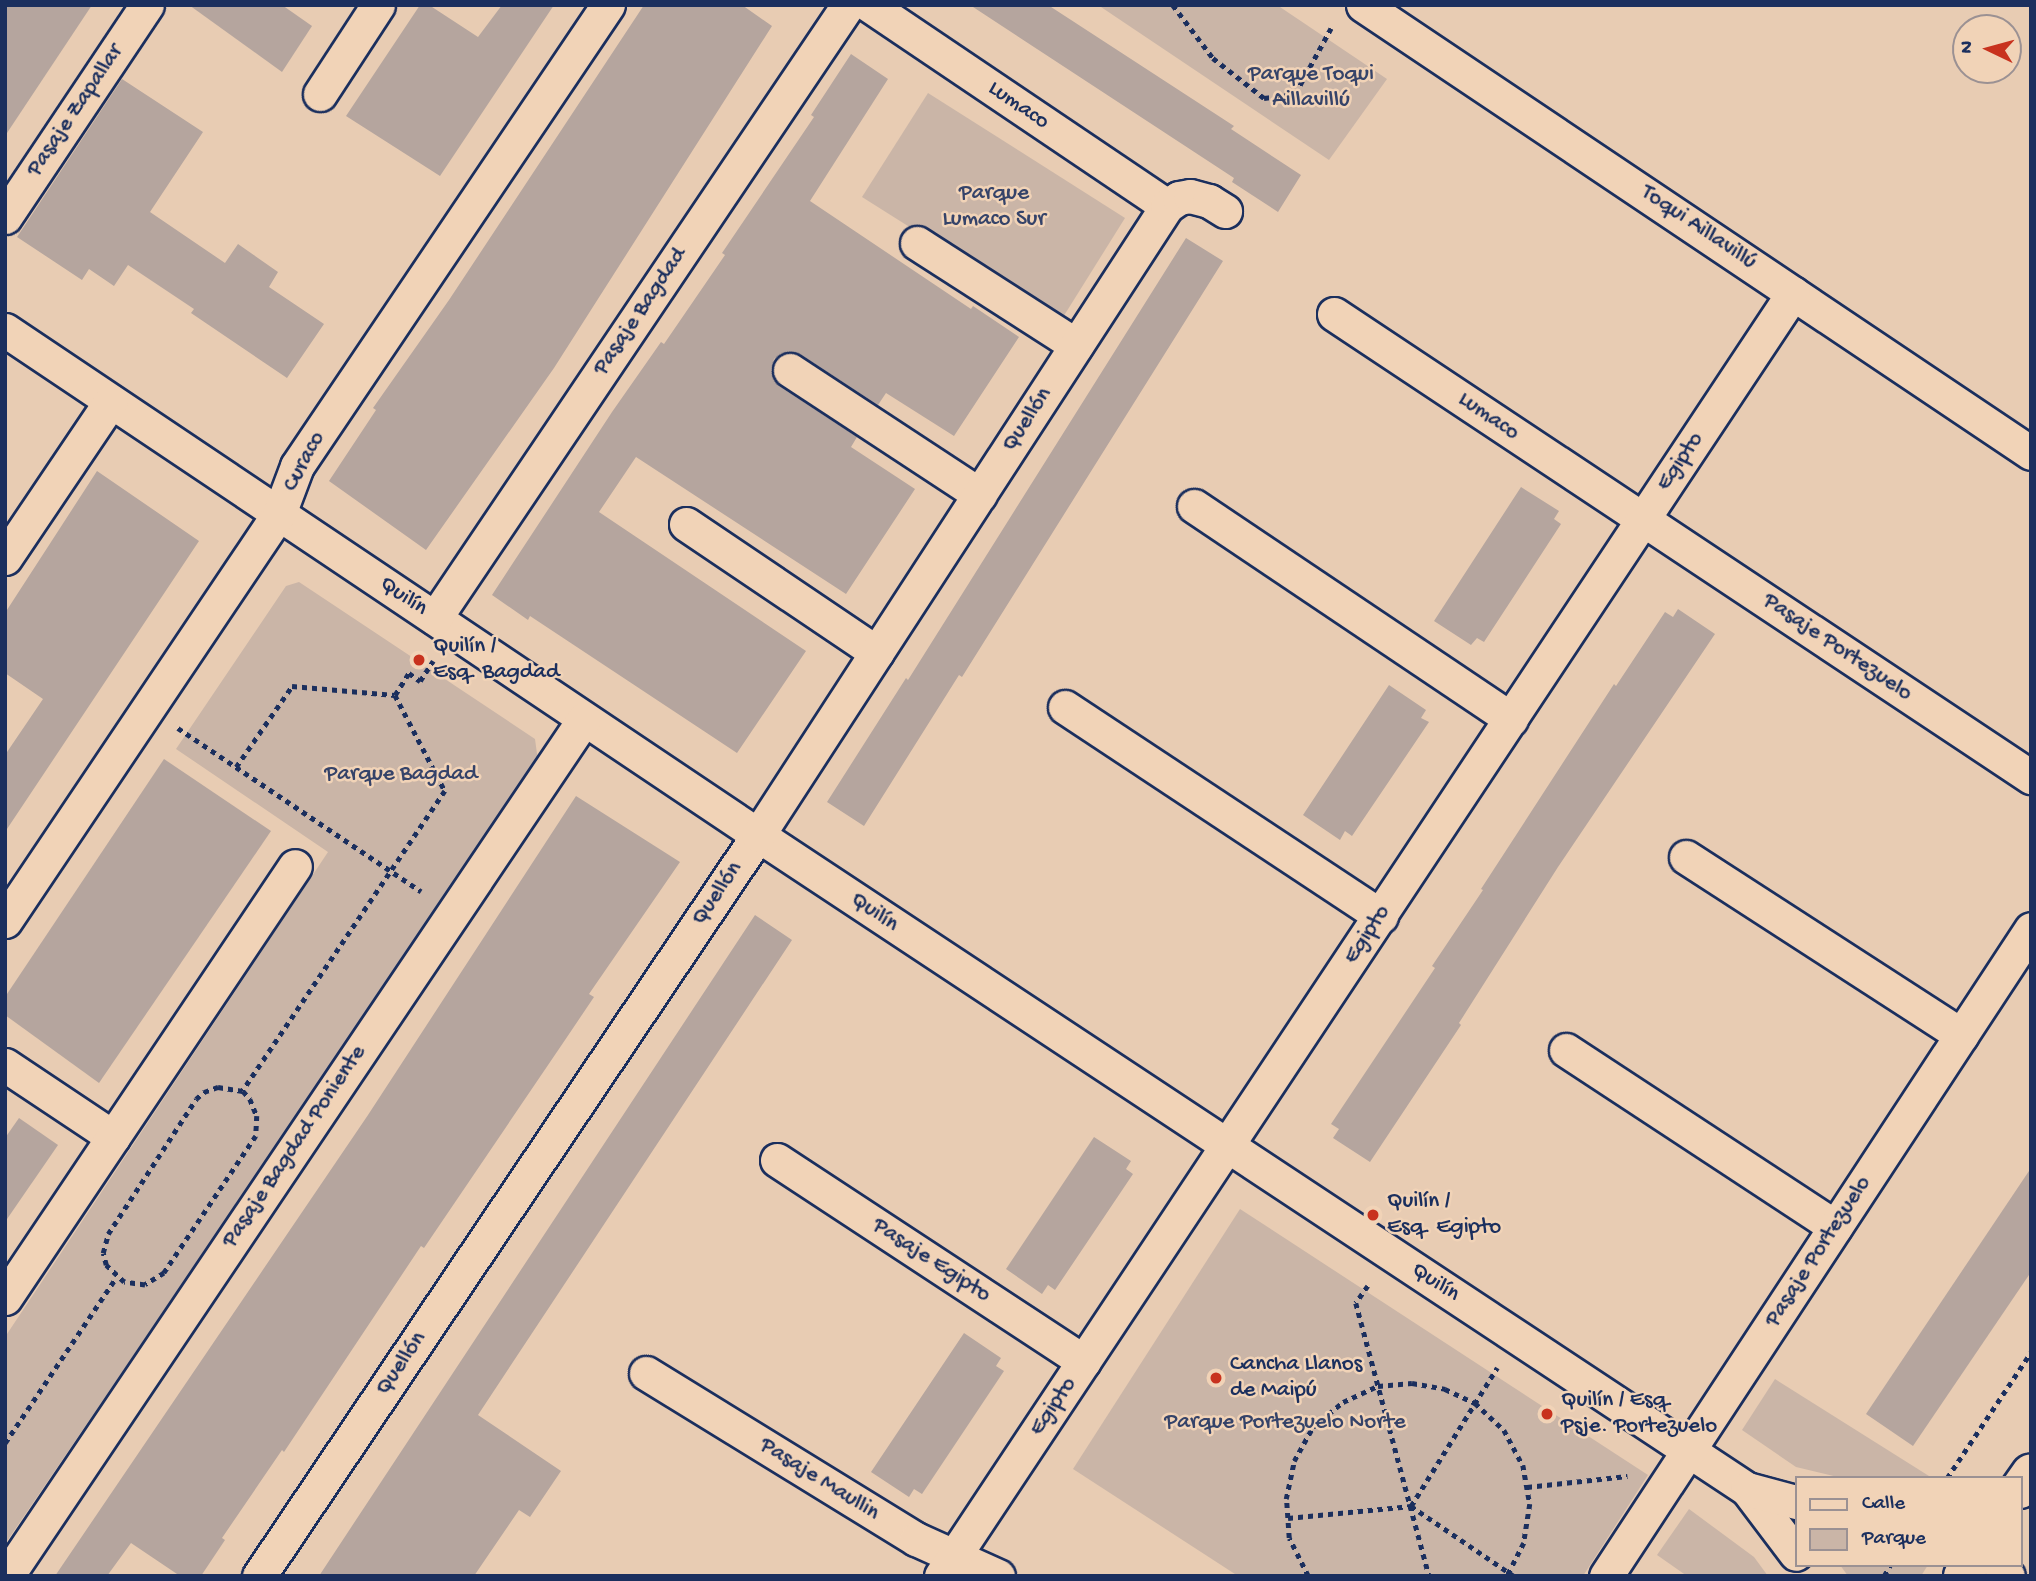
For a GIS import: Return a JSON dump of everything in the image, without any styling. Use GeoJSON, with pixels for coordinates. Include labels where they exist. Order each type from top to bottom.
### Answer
{"type":"FeatureCollection","features":[{"type":"Feature","properties":{"kind":"street","name":"Pasaje Zapallar"},"geometry":{"type":"LineString","coordinates":[[5,218],[147,5]]}},
{"type":"Feature","properties":{"kind":"street"},"geometry":{"type":"LineString","coordinates":[[320,94],[378,5]]}},
{"type":"Feature","properties":{"kind":"street","name":"Curaco"},"geometry":{"type":"LineString","coordinates":[[5,921],[279,514],[297,466],[608,5]]}},
{"type":"Feature","properties":{"kind":"street","name":"Pasaje Bagdad"},"geometry":{"type":"LineString","coordinates":[[435,618],[848,5]]}},
{"type":"Feature","properties":{"kind":"street","name":"Lumaco"},"geometry":{"type":"LineString","coordinates":[[869,5],[1167,206]]}},
{"type":"Feature","properties":{"kind":"street","name":"Toqui Aillavillú"},"geometry":{"type":"LineString","coordinates":[[1363,5],[2031,453]]}},
{"type":"Feature","properties":{"kind":"street"},"geometry":{"type":"LineString","coordinates":[[1167,206],[1179,198],[1199,197],[1226,211]]}},
{"type":"Feature","properties":{"kind":"street","name":"Quellón"},"geometry":{"type":"LineString","coordinates":[[259,1576],[758,835],[1167,206]]}},
{"type":"Feature","properties":{"kind":"street"},"geometry":{"type":"LineString","coordinates":[[917,243],[1076,345]]}},
{"type":"Feature","properties":{"kind":"street","name":"Egipto"},"geometry":{"type":"LineString","coordinates":[[948,1566],[1793,293]]}},
{"type":"Feature","properties":{"kind":"street","name":"Lumaco"},"geometry":{"type":"LineString","coordinates":[[1334,314],[1643,519]]}},
{"type":"Feature","properties":{"kind":"street","name":"Quilín"},"geometry":{"type":"LineString","coordinates":[[5,330],[758,835],[1747,1489],[1794,1501]]}},
{"type":"Feature","properties":{"kind":"street"},"geometry":{"type":"LineString","coordinates":[[790,370],[980,495]]}},
{"type":"Feature","properties":{"kind":"street"},"geometry":{"type":"LineString","coordinates":[[5,558],[111,401]]}},
{"type":"Feature","properties":{"kind":"street"},"geometry":{"type":"LineString","coordinates":[[1194,506],[1511,719]]}},
{"type":"Feature","properties":{"kind":"street","name":"Pasaje Portezuelo"},"geometry":{"type":"LineString","coordinates":[[1643,519],[2031,777]]}},
{"type":"Feature","properties":{"kind":"street"},"geometry":{"type":"LineString","coordinates":[[686,524],[877,653]]}},
{"type":"Feature","properties":{"kind":"street"},"geometry":{"type":"LineString","coordinates":[[1065,707],[1381,916]]}},
{"type":"Feature","properties":{"kind":"street","name":"Pasaje Bagdad Poniente"},"geometry":{"type":"LineString","coordinates":[[7,1576],[584,719]]}},
{"type":"Feature","properties":{"kind":"street"},"geometry":{"type":"LineString","coordinates":[[1686,857],[1961,1035]]}},
{"type":"Feature","properties":{"kind":"street"},"geometry":{"type":"LineString","coordinates":[[5,1298],[295,866]]}},
{"type":"Feature","properties":{"kind":"street","name":"Pasaje Portezuelo"},"geometry":{"type":"LineString","coordinates":[[1606,1576],[2031,929]]}},
{"type":"Feature","properties":{"kind":"street"},"geometry":{"type":"LineString","coordinates":[[1566,1050],[1835,1227]]}},
{"type":"Feature","properties":{"kind":"street"},"geometry":{"type":"LineString","coordinates":[[5,1065],[113,1137]]}},
{"type":"Feature","properties":{"kind":"street","name":"Pasaje Egipto"},"geometry":{"type":"LineString","coordinates":[[777,1160],[1084,1362]]}},
{"type":"Feature","properties":{"kind":"street","name":"Pasaje Maullin"},"geometry":{"type":"LineString","coordinates":[[646,1373],[916,1539],[948,1566],[998,1576]]}},
{"type":"Feature","properties":{"kind":"street","name":"Quilín"},"geometry":{"type":"LineString","coordinates":[[1747,1489],[1794,1551]]}},
{"type":"Feature","properties":{"kind":"path"},"geometry":{"type":"LineString","coordinates":[[1173,5],[1213,58],[1264,98],[1295,94],[1332,27]]}},
{"type":"Feature","properties":{"kind":"path"},"geometry":{"type":"LineString","coordinates":[[395,695],[409,673],[420,681],[437,655]]}},
{"type":"Feature","properties":{"kind":"path"},"geometry":{"type":"LineString","coordinates":[[236,767],[292,686],[395,695]]}},
{"type":"Feature","properties":{"kind":"path"},"geometry":{"type":"LineString","coordinates":[[243,1091],[445,791],[395,695]]}},
{"type":"Feature","properties":{"kind":"path"},"geometry":{"type":"LineString","coordinates":[[149,708],[453,912]]}},
{"type":"Feature","properties":{"kind":"path"},"geometry":{"type":"LineString","coordinates":[[218,1087],[243,1091],[255,1107],[256,1136],[164,1273],[145,1285],[116,1278],[106,1265],[103,1253],[108,1234],[196,1099],[204,1092],[218,1087]]}},
{"type":"Feature","properties":{"kind":"path"},"geometry":{"type":"LineString","coordinates":[[5,1443],[116,1278]]}},
{"type":"Feature","properties":{"kind":"path"},"geometry":{"type":"LineString","coordinates":[[1372,1280],[1356,1303],[1429,1576]]}},
{"type":"Feature","properties":{"kind":"path"},"geometry":{"type":"LineString","coordinates":[[1948,1476],[2031,1352]]}},
{"type":"Feature","properties":{"kind":"path"},"geometry":{"type":"LineString","coordinates":[[1411,1506],[1499,1365]]}},
{"type":"Feature","properties":{"kind":"path"},"geometry":{"type":"LineString","coordinates":[[1288,1518],[1411,1506],[1510,1575],[1524,1543],[1530,1504],[1523,1465],[1504,1430],[1475,1403],[1445,1389],[1412,1383],[1378,1386],[1343,1402],[1313,1427],[1294,1461],[1286,1499],[1289,1538],[1308,1576]]}},
{"type":"Feature","properties":{"kind":"path"},"geometry":{"type":"LineString","coordinates":[[1527,1487],[1627,1476]]}},
{"type":"Feature","properties":{"kind":"green space","name":"Parque Toqui Aillavillú"},"geometry":{"type":"Polygon","coordinates":[[[1098,5],[1277,5],[1387,79],[1329,160],[1098,5]]]}},
{"type":"Feature","properties":{"kind":"green space","name":"Parque Lumaco Sur"},"geometry":{"type":"Polygon","coordinates":[[[928,93],[1125,218],[1060,322],[862,197],[928,93]]]}},
{"type":"Feature","properties":{"kind":"green space","name":"Parque Bagdad"},"geometry":{"type":"Polygon","coordinates":[[[299,582],[535,739],[538,761],[5,1544],[5,1337],[328,852],[176,749],[286,586],[299,582]]]}},
{"type":"Feature","properties":{"kind":"green space","name":"Parque Portezuelo Norte"},"geometry":{"type":"Polygon","coordinates":[[[1240,1209],[1648,1475],[1583,1576],[1238,1576],[1073,1469],[1240,1209]]]}},
{"type":"Feature","properties":{"kind":"green space"},"geometry":{"type":"Polygon","coordinates":[[[1775,1379],[1929,1476],[1834,1476],[1796,1467],[1742,1430],[1775,1379]]]}},
{"type":"Feature","properties":{"kind":"green space"},"geometry":{"type":"Polygon","coordinates":[[[1689,1509],[1754,1557],[1768,1576],[1687,1576],[1657,1555],[1689,1509]]]}},
{"type":"Feature","properties":{"kind":"green space"},"geometry":{"type":"Polygon","coordinates":[[[1841,1567],[1927,1567],[1921,1576],[1848,1576],[1841,1567]]]}},
{"type":"Feature","properties":{"kind":"building"},"geometry":{"type":"Polygon","coordinates":[[[5,5],[92,5],[5,136],[5,5]]]}},
{"type":"Feature","properties":{"kind":"building"},"geometry":{"type":"Polygon","coordinates":[[[189,5],[282,5],[312,26],[282,72],[189,5]]]}},
{"type":"Feature","properties":{"kind":"building"},"geometry":{"type":"Polygon","coordinates":[[[420,5],[429,5],[478,37],[502,5],[554,5],[440,176],[346,116],[420,5]]]}},
{"type":"Feature","properties":{"kind":"building"},"geometry":{"type":"Polygon","coordinates":[[[644,5],[742,5],[772,26],[554,368],[426,550],[329,481],[376,410],[373,408],[449,300],[644,5]]]}},
{"type":"Feature","properties":{"kind":"building"},"geometry":{"type":"Polygon","coordinates":[[[970,5],[1048,5],[1234,126],[1231,129],[1301,175],[1278,212],[1232,182],[1234,178],[970,5]]]}},
{"type":"Feature","properties":{"kind":"building"},"geometry":{"type":"Polygon","coordinates":[[[851,54],[888,79],[810,201],[971,309],[973,306],[1019,337],[954,436],[886,393],[878,405],[800,354],[782,353],[774,359],[771,370],[779,386],[857,437],[851,447],[915,489],[846,594],[636,457],[599,512],[806,651],[737,753],[530,616],[528,620],[492,595],[612,412],[661,342],[664,344],[725,255],[722,253],[814,117],[811,115],[851,54]]]}},
{"type":"Feature","properties":{"kind":"building"},"geometry":{"type":"Polygon","coordinates":[[[122,79],[203,132],[150,212],[225,263],[238,244],[278,272],[269,287],[324,324],[287,378],[191,313],[194,309],[128,265],[114,286],[89,269],[82,280],[17,237],[122,79]]]}},
{"type":"Feature","properties":{"kind":"building"},"geometry":{"type":"Polygon","coordinates":[[[1186,238],[1223,261],[962,677],[959,675],[864,826],[827,802],[906,678],[908,680],[1186,238]]]}},
{"type":"Feature","properties":{"kind":"building"},"geometry":{"type":"Polygon","coordinates":[[[97,471],[199,541],[5,832],[5,755],[43,699],[5,673],[5,613],[97,471]]]}},
{"type":"Feature","properties":{"kind":"building"},"geometry":{"type":"Polygon","coordinates":[[[1521,487],[1559,511],[1554,519],[1561,524],[1484,642],[1477,638],[1471,645],[1434,621],[1521,487]]]}},
{"type":"Feature","properties":{"kind":"building"},"geometry":{"type":"Polygon","coordinates":[[[1678,609],[1715,634],[1558,867],[1459,1023],[1461,1025],[1370,1162],[1333,1138],[1339,1129],[1331,1124],[1435,968],[1432,966],[1614,684],[1616,686],[1665,612],[1673,617],[1678,609]]]}},
{"type":"Feature","properties":{"kind":"building"},"geometry":{"type":"Polygon","coordinates":[[[1389,685],[1426,710],[1421,718],[1429,722],[1352,836],[1345,831],[1340,840],[1303,815],[1389,685]]]}},
{"type":"Feature","properties":{"kind":"building"},"geometry":{"type":"Polygon","coordinates":[[[164,759],[271,831],[99,1083],[5,1015],[5,997],[164,759]]]}},
{"type":"Feature","properties":{"kind":"building"},"geometry":{"type":"Polygon","coordinates":[[[576,796],[680,862],[589,994],[594,997],[424,1248],[421,1246],[284,1452],[282,1450],[222,1538],[225,1540],[201,1576],[180,1576],[131,1543],[107,1576],[55,1576],[368,1115],[576,796]]]}},
{"type":"Feature","properties":{"kind":"building"},"geometry":{"type":"Polygon","coordinates":[[[755,915],[792,940],[478,1415],[561,1471],[530,1517],[519,1510],[474,1576],[319,1576],[755,915]]]}},
{"type":"Feature","properties":{"kind":"building"},"geometry":{"type":"Polygon","coordinates":[[[19,1118],[58,1145],[5,1222],[5,1138],[19,1118]]]}},
{"type":"Feature","properties":{"kind":"building"},"geometry":{"type":"Polygon","coordinates":[[[1094,1137],[1131,1161],[1126,1169],[1133,1174],[1055,1290],[1048,1285],[1042,1294],[1006,1269],[1094,1137]]]}},
{"type":"Feature","properties":{"kind":"building"},"geometry":{"type":"Polygon","coordinates":[[[2031,1168],[2031,1272],[1913,1446],[1866,1414],[2031,1168]]]}},
{"type":"Feature","properties":{"kind":"building"},"geometry":{"type":"Polygon","coordinates":[[[964,1333],[1001,1358],[996,1366],[1004,1371],[922,1494],[914,1489],[909,1497],[871,1472],[964,1333]]]}},
{"type":"Feature","properties":{"kind":"place","name":"Quilín / Esq. Bagdad"},"geometry":{"type":"Point","coordinates":[419,660]}},
{"type":"Feature","properties":{"kind":"place","name":"Quilín / Esq. Egipto"},"geometry":{"type":"Point","coordinates":[1373,1215]}},
{"type":"Feature","properties":{"kind":"place","name":"Cancha Llanos de Maipú"},"geometry":{"type":"Point","coordinates":[1216,1378]}},
{"type":"Feature","properties":{"kind":"place","name":"Quilín / Esq. Psje. Portezuelo"},"geometry":{"type":"Point","coordinates":[1547,1414]}}]}
